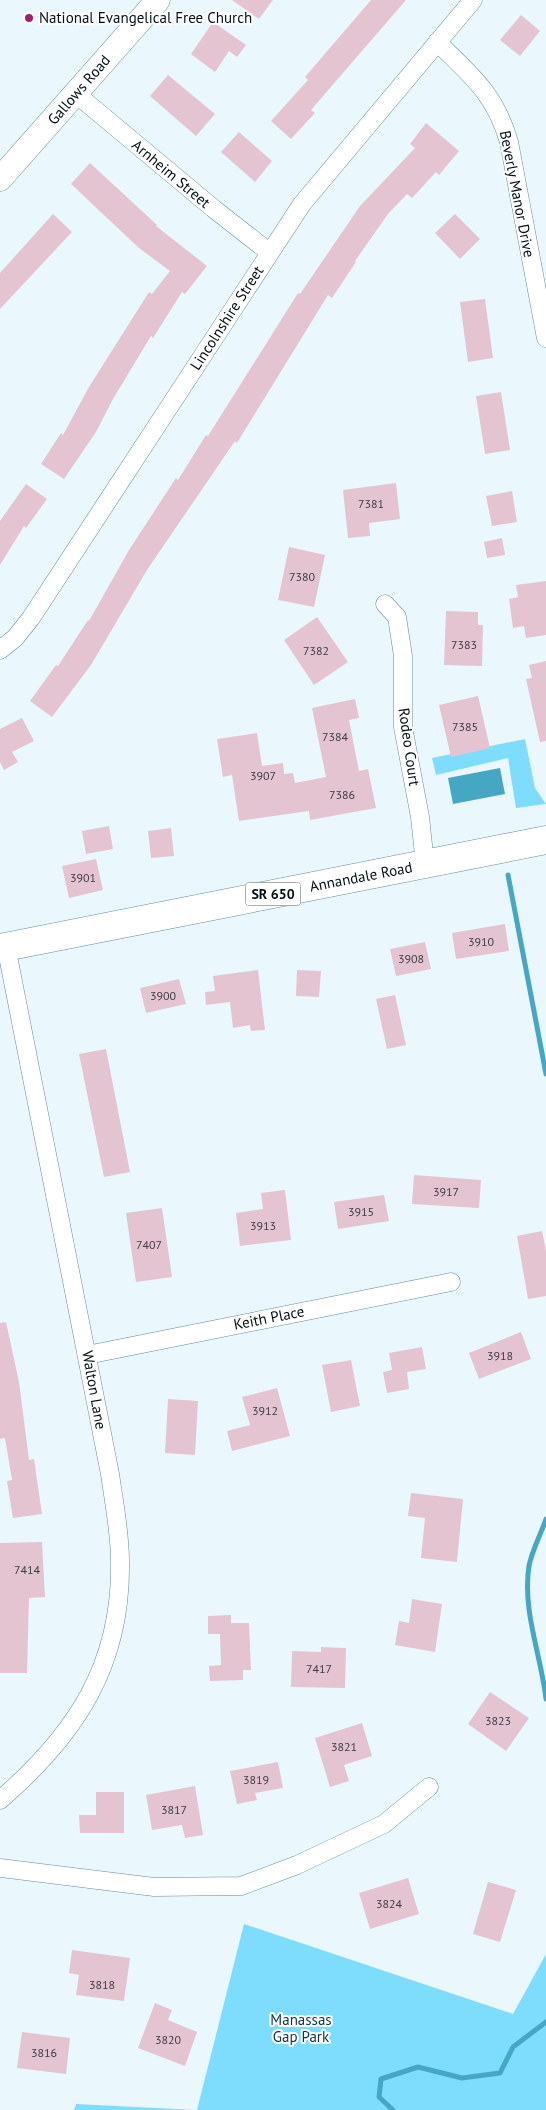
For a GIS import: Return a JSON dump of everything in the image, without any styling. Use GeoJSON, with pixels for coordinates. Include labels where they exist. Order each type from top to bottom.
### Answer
{"type":"FeatureCollection","features":[{"type":"Feature","properties":{"kind":"main road","name":"Gallows Road"},"geometry":{"type":"LineString","coordinates":[[0,180],[158,0]]}},
{"type":"Feature","properties":{"kind":"main road","name":"Annandale Road"},"geometry":{"type":"LineString","coordinates":[[3,947],[546,840]]}},
{"type":"Feature","properties":{"kind":"street","name":"Lincolnshire Street"},"geometry":{"type":"LineString","coordinates":[[0,650],[15,638],[31,618],[270,252],[317,184],[473,0]]}},
{"type":"Feature","properties":{"kind":"street","name":"Beverly Manor Drive"},"geometry":{"type":"LineString","coordinates":[[437,42],[481,85],[493,101],[503,121],[509,142],[546,338]]}},
{"type":"Feature","properties":{"kind":"street","name":"Arnheim Street"},"geometry":{"type":"LineString","coordinates":[[75,93],[214,209],[270,252]]}},
{"type":"Feature","properties":{"kind":"street","name":"Rodeo Court"},"geometry":{"type":"LineString","coordinates":[[385,604],[396,617],[403,656],[403,727],[416,794],[425,864]]}},
{"type":"Feature","properties":{"kind":"street","name":"Walton Lane"},"geometry":{"type":"LineString","coordinates":[[0,1800],[54,1749],[65,1735],[102,1672],[114,1631],[120,1562],[118,1528],[110,1474],[88,1355],[3,947]]}},
{"type":"Feature","properties":{"kind":"street","name":"Keith Place"},"geometry":{"type":"LineString","coordinates":[[88,1355],[451,1282]]}},
{"type":"Feature","properties":{"kind":"street"},"geometry":{"type":"LineString","coordinates":[[0,1868],[154,1887],[241,1886],[297,1865],[384,1824],[429,1787]]}},
{"type":"Feature","properties":{"kind":"green space"},"geometry":{"type":"Polygon","coordinates":[[[525,739],[535,788],[546,804],[516,808],[508,758],[436,775],[432,758],[525,739]]]}},
{"type":"Feature","properties":{"kind":"green space","name":"Manassas Gap Park"},"geometry":{"type":"Polygon","coordinates":[[[244,1924],[513,2014],[546,1954],[546,2110],[197,2110],[244,1924]]]}},
{"type":"Feature","properties":{"kind":"green space"},"geometry":{"type":"Polygon","coordinates":[[[76,2104],[196,2110],[74,2110],[76,2104]]]}},
{"type":"Feature","properties":{"kind":"shaded area"},"geometry":{"type":"Polygon","coordinates":[[[500,768],[505,794],[453,804],[448,778],[500,768]]]}},
{"type":"Feature","properties":{"kind":"building"},"geometry":{"type":"Polygon","coordinates":[[[232,0],[273,0],[259,19],[232,0]]]}},
{"type":"Feature","properties":{"kind":"building"},"geometry":{"type":"Polygon","coordinates":[[[371,0],[406,0],[311,110],[315,113],[291,139],[271,121],[308,80],[305,77],[371,0]]]}},
{"type":"Feature","properties":{"kind":"building"},"geometry":{"type":"Polygon","coordinates":[[[521,15],[540,31],[520,56],[500,40],[521,15]]]}},
{"type":"Feature","properties":{"kind":"building"},"geometry":{"type":"Polygon","coordinates":[[[213,22],[246,45],[237,57],[229,51],[215,72],[191,54],[213,22]]]}},
{"type":"Feature","properties":{"kind":"building"},"geometry":{"type":"Polygon","coordinates":[[[168,75],[215,114],[196,136],[150,96],[168,75]]]}},
{"type":"Feature","properties":{"kind":"building"},"geometry":{"type":"Polygon","coordinates":[[[426,123],[459,151],[439,175],[436,172],[412,198],[407,194],[388,214],[332,298],[328,295],[237,443],[235,441],[147,570],[91,665],[52,717],[30,701],[56,665],[58,666],[89,621],[129,550],[176,478],[178,480],[206,435],[208,436],[298,293],[300,294],[360,206],[415,148],[410,144],[426,123]]]}},
{"type":"Feature","properties":{"kind":"building"},"geometry":{"type":"Polygon","coordinates":[[[239,132],[272,161],[255,182],[221,152],[239,132]]]}},
{"type":"Feature","properties":{"kind":"building"},"geometry":{"type":"Polygon","coordinates":[[[90,163],[156,226],[207,266],[185,294],[182,292],[153,338],[151,336],[113,399],[96,432],[64,479],[41,464],[61,433],[63,435],[89,387],[149,292],[152,294],[170,271],[139,248],[71,184],[90,163]]]}},
{"type":"Feature","properties":{"kind":"building"},"geometry":{"type":"Polygon","coordinates":[[[53,214],[72,232],[0,309],[0,273],[53,214]]]}},
{"type":"Feature","properties":{"kind":"building"},"geometry":{"type":"Polygon","coordinates":[[[455,214],[480,239],[460,259],[435,233],[455,214]]]}},
{"type":"Feature","properties":{"kind":"building"},"geometry":{"type":"Polygon","coordinates":[[[485,299],[493,358],[468,362],[460,302],[485,299]]]}},
{"type":"Feature","properties":{"kind":"building"},"geometry":{"type":"Polygon","coordinates":[[[501,392],[510,450],[485,454],[476,396],[501,392]]]}},
{"type":"Feature","properties":{"kind":"building"},"geometry":{"type":"Polygon","coordinates":[[[396,483],[400,519],[369,523],[370,536],[348,538],[343,490],[396,483]]]}},
{"type":"Feature","properties":{"kind":"building"},"geometry":{"type":"Polygon","coordinates":[[[26,484],[47,499],[26,528],[24,526],[0,565],[0,521],[26,484]]]}},
{"type":"Feature","properties":{"kind":"building"},"geometry":{"type":"Polygon","coordinates":[[[512,491],[517,522],[492,526],[486,496],[512,491]]]}},
{"type":"Feature","properties":{"kind":"building"},"geometry":{"type":"Polygon","coordinates":[[[502,538],[505,555],[487,558],[484,542],[502,538]]]}},
{"type":"Feature","properties":{"kind":"building"},"geometry":{"type":"Polygon","coordinates":[[[289,547],[325,555],[314,607],[278,600],[289,547]]]}},
{"type":"Feature","properties":{"kind":"building"},"geometry":{"type":"Polygon","coordinates":[[[546,581],[546,635],[526,638],[524,626],[513,628],[509,599],[518,597],[516,585],[546,581]]]}},
{"type":"Feature","properties":{"kind":"building"},"geometry":{"type":"Polygon","coordinates":[[[446,611],[478,612],[478,625],[483,625],[482,666],[444,665],[446,611]]]}},
{"type":"Feature","properties":{"kind":"building"},"geometry":{"type":"Polygon","coordinates":[[[317,617],[348,662],[314,685],[284,640],[317,617]]]}},
{"type":"Feature","properties":{"kind":"building"},"geometry":{"type":"Polygon","coordinates":[[[546,661],[546,741],[540,742],[526,679],[532,678],[529,665],[546,661]]]}},
{"type":"Feature","properties":{"kind":"building"},"geometry":{"type":"Polygon","coordinates":[[[478,696],[490,748],[451,757],[439,705],[478,696]]]}},
{"type":"Feature","properties":{"kind":"building"},"geometry":{"type":"Polygon","coordinates":[[[355,699],[359,718],[349,720],[359,771],[368,769],[376,808],[310,820],[309,811],[239,821],[232,775],[223,777],[217,739],[257,733],[262,766],[283,763],[284,774],[293,773],[295,783],[326,777],[312,708],[355,699]]]}},
{"type":"Feature","properties":{"kind":"building"},"geometry":{"type":"Polygon","coordinates":[[[22,718],[34,741],[12,752],[18,762],[4,770],[0,762],[0,729],[22,718]]]}},
{"type":"Feature","properties":{"kind":"building"},"geometry":{"type":"Polygon","coordinates":[[[109,826],[113,849],[86,854],[82,831],[109,826]]]}},
{"type":"Feature","properties":{"kind":"building"},"geometry":{"type":"Polygon","coordinates":[[[171,828],[174,856],[151,858],[148,831],[171,828]]]}},
{"type":"Feature","properties":{"kind":"building"},"geometry":{"type":"Polygon","coordinates":[[[96,859],[103,890],[69,898],[62,866],[96,859]]]}},
{"type":"Feature","properties":{"kind":"building"},"geometry":{"type":"Polygon","coordinates":[[[505,924],[509,951],[456,959],[452,933],[505,924]]]}},
{"type":"Feature","properties":{"kind":"building"},"geometry":{"type":"Polygon","coordinates":[[[425,942],[431,969],[396,976],[390,949],[425,942]]]}},
{"type":"Feature","properties":{"kind":"building"},"geometry":{"type":"Polygon","coordinates":[[[258,970],[265,1030],[251,1031],[250,1025],[233,1028],[230,1002],[206,1005],[205,992],[215,991],[213,976],[258,970]]]}},
{"type":"Feature","properties":{"kind":"building"},"geometry":{"type":"Polygon","coordinates":[[[297,970],[321,971],[319,997],[296,996],[297,970]]]}},
{"type":"Feature","properties":{"kind":"building"},"geometry":{"type":"Polygon","coordinates":[[[179,979],[186,1004],[146,1013],[140,988],[179,979]]]}},
{"type":"Feature","properties":{"kind":"building"},"geometry":{"type":"Polygon","coordinates":[[[395,995],[406,1045],[387,1049],[376,999],[395,995]]]}},
{"type":"Feature","properties":{"kind":"building"},"geometry":{"type":"Polygon","coordinates":[[[106,1049],[130,1172],[104,1177],[79,1054],[106,1049]]]}},
{"type":"Feature","properties":{"kind":"building"},"geometry":{"type":"Polygon","coordinates":[[[414,1175],[481,1180],[479,1208],[412,1204],[414,1175]]]}},
{"type":"Feature","properties":{"kind":"building"},"geometry":{"type":"Polygon","coordinates":[[[285,1190],[291,1240],[240,1246],[236,1213],[263,1209],[261,1193],[285,1190]]]}},
{"type":"Feature","properties":{"kind":"building"},"geometry":{"type":"Polygon","coordinates":[[[384,1195],[389,1221],[338,1229],[334,1202],[384,1195]]]}},
{"type":"Feature","properties":{"kind":"building"},"geometry":{"type":"Polygon","coordinates":[[[162,1208],[172,1277],[136,1282],[126,1213],[162,1208]]]}},
{"type":"Feature","properties":{"kind":"building"},"geometry":{"type":"Polygon","coordinates":[[[542,1231],[546,1251],[546,1296],[528,1299],[517,1236],[542,1231]]]}},
{"type":"Feature","properties":{"kind":"building"},"geometry":{"type":"Polygon","coordinates":[[[6,1322],[19,1382],[29,1460],[34,1459],[42,1514],[13,1518],[7,1481],[12,1480],[5,1438],[0,1439],[0,1323],[6,1322]]]}},
{"type":"Feature","properties":{"kind":"building"},"geometry":{"type":"Polygon","coordinates":[[[521,1332],[531,1359],[479,1379],[469,1353],[521,1332]]]}},
{"type":"Feature","properties":{"kind":"building"},"geometry":{"type":"Polygon","coordinates":[[[422,1347],[426,1369],[407,1372],[409,1389],[387,1393],[383,1372],[392,1370],[389,1353],[422,1347]]]}},
{"type":"Feature","properties":{"kind":"building"},"geometry":{"type":"Polygon","coordinates":[[[351,1360],[360,1406],[331,1412],[322,1365],[351,1360]]]}},
{"type":"Feature","properties":{"kind":"building"},"geometry":{"type":"Polygon","coordinates":[[[277,1388],[290,1436],[232,1451],[227,1431],[250,1425],[242,1397],[277,1388]]]}},
{"type":"Feature","properties":{"kind":"building"},"geometry":{"type":"Polygon","coordinates":[[[168,1399],[198,1401],[195,1455],[165,1453],[168,1399]]]}},
{"type":"Feature","properties":{"kind":"building"},"geometry":{"type":"Polygon","coordinates":[[[411,1493],[463,1499],[457,1562],[421,1558],[425,1518],[408,1516],[411,1493]]]}},
{"type":"Feature","properties":{"kind":"building"},"geometry":{"type":"Polygon","coordinates":[[[42,1542],[45,1597],[29,1598],[27,1673],[0,1673],[0,1543],[42,1542]]]}},
{"type":"Feature","properties":{"kind":"building"},"geometry":{"type":"Polygon","coordinates":[[[412,1599],[442,1604],[435,1652],[395,1645],[399,1621],[409,1623],[412,1599]]]}},
{"type":"Feature","properties":{"kind":"building"},"geometry":{"type":"Polygon","coordinates":[[[231,1615],[231,1623],[249,1623],[251,1670],[243,1670],[243,1680],[210,1681],[209,1666],[221,1665],[220,1634],[208,1634],[208,1616],[231,1615]]]}},
{"type":"Feature","properties":{"kind":"building"},"geometry":{"type":"Polygon","coordinates":[[[321,1647],[346,1648],[345,1688],[291,1687],[292,1651],[321,1652],[321,1647]]]}},
{"type":"Feature","properties":{"kind":"building"},"geometry":{"type":"Polygon","coordinates":[[[490,1692],[529,1718],[506,1751],[468,1724],[490,1692]]]}},
{"type":"Feature","properties":{"kind":"building"},"geometry":{"type":"Polygon","coordinates":[[[362,1723],[372,1756],[344,1765],[349,1781],[330,1787],[315,1738],[362,1723]]]}},
{"type":"Feature","properties":{"kind":"building"},"geometry":{"type":"Polygon","coordinates":[[[278,1762],[283,1788],[255,1793],[257,1800],[237,1804],[230,1771],[278,1762]]]}},
{"type":"Feature","properties":{"kind":"building"},"geometry":{"type":"Polygon","coordinates":[[[195,1786],[203,1835],[185,1838],[182,1825],[152,1830],[146,1795],[195,1786]]]}},
{"type":"Feature","properties":{"kind":"building"},"geometry":{"type":"Polygon","coordinates":[[[96,1792],[124,1792],[124,1833],[80,1833],[79,1815],[96,1815],[96,1792]]]}},
{"type":"Feature","properties":{"kind":"building"},"geometry":{"type":"Polygon","coordinates":[[[408,1878],[419,1914],[370,1929],[359,1893],[408,1878]]]}},
{"type":"Feature","properties":{"kind":"building"},"geometry":{"type":"Polygon","coordinates":[[[488,1882],[516,1890],[500,1942],[473,1934],[488,1882]]]}},
{"type":"Feature","properties":{"kind":"building"},"geometry":{"type":"Polygon","coordinates":[[[72,1950],[130,1958],[124,2001],[76,1995],[79,1975],[69,1973],[72,1950]]]}},
{"type":"Feature","properties":{"kind":"building"},"geometry":{"type":"Polygon","coordinates":[[[155,2003],[172,2010],[168,2020],[197,2032],[185,2066],[138,2048],[155,2003]]]}},
{"type":"Feature","properties":{"kind":"building"},"geometry":{"type":"Polygon","coordinates":[[[22,2032],[70,2038],[66,2074],[17,2068],[22,2032]]]}},
{"type":"Feature","properties":{"kind":"waterway"},"geometry":{"type":"LineString","coordinates":[[508,875],[546,1074]]}},
{"type":"Feature","properties":{"kind":"waterway"},"geometry":{"type":"LineString","coordinates":[[546,1519],[530,1560],[528,1583],[530,1616],[546,1699]]}},
{"type":"Feature","properties":{"kind":"waterway"},"geometry":{"type":"LineString","coordinates":[[393,2110],[379,2097],[381,2079],[418,2067],[462,2078],[500,2073],[513,2047],[546,2022]]}},
{"type":"Feature","properties":{"kind":"place","name":"National Evangelical Free Church"},"geometry":{"type":"Point","coordinates":[29,18]}}]}
